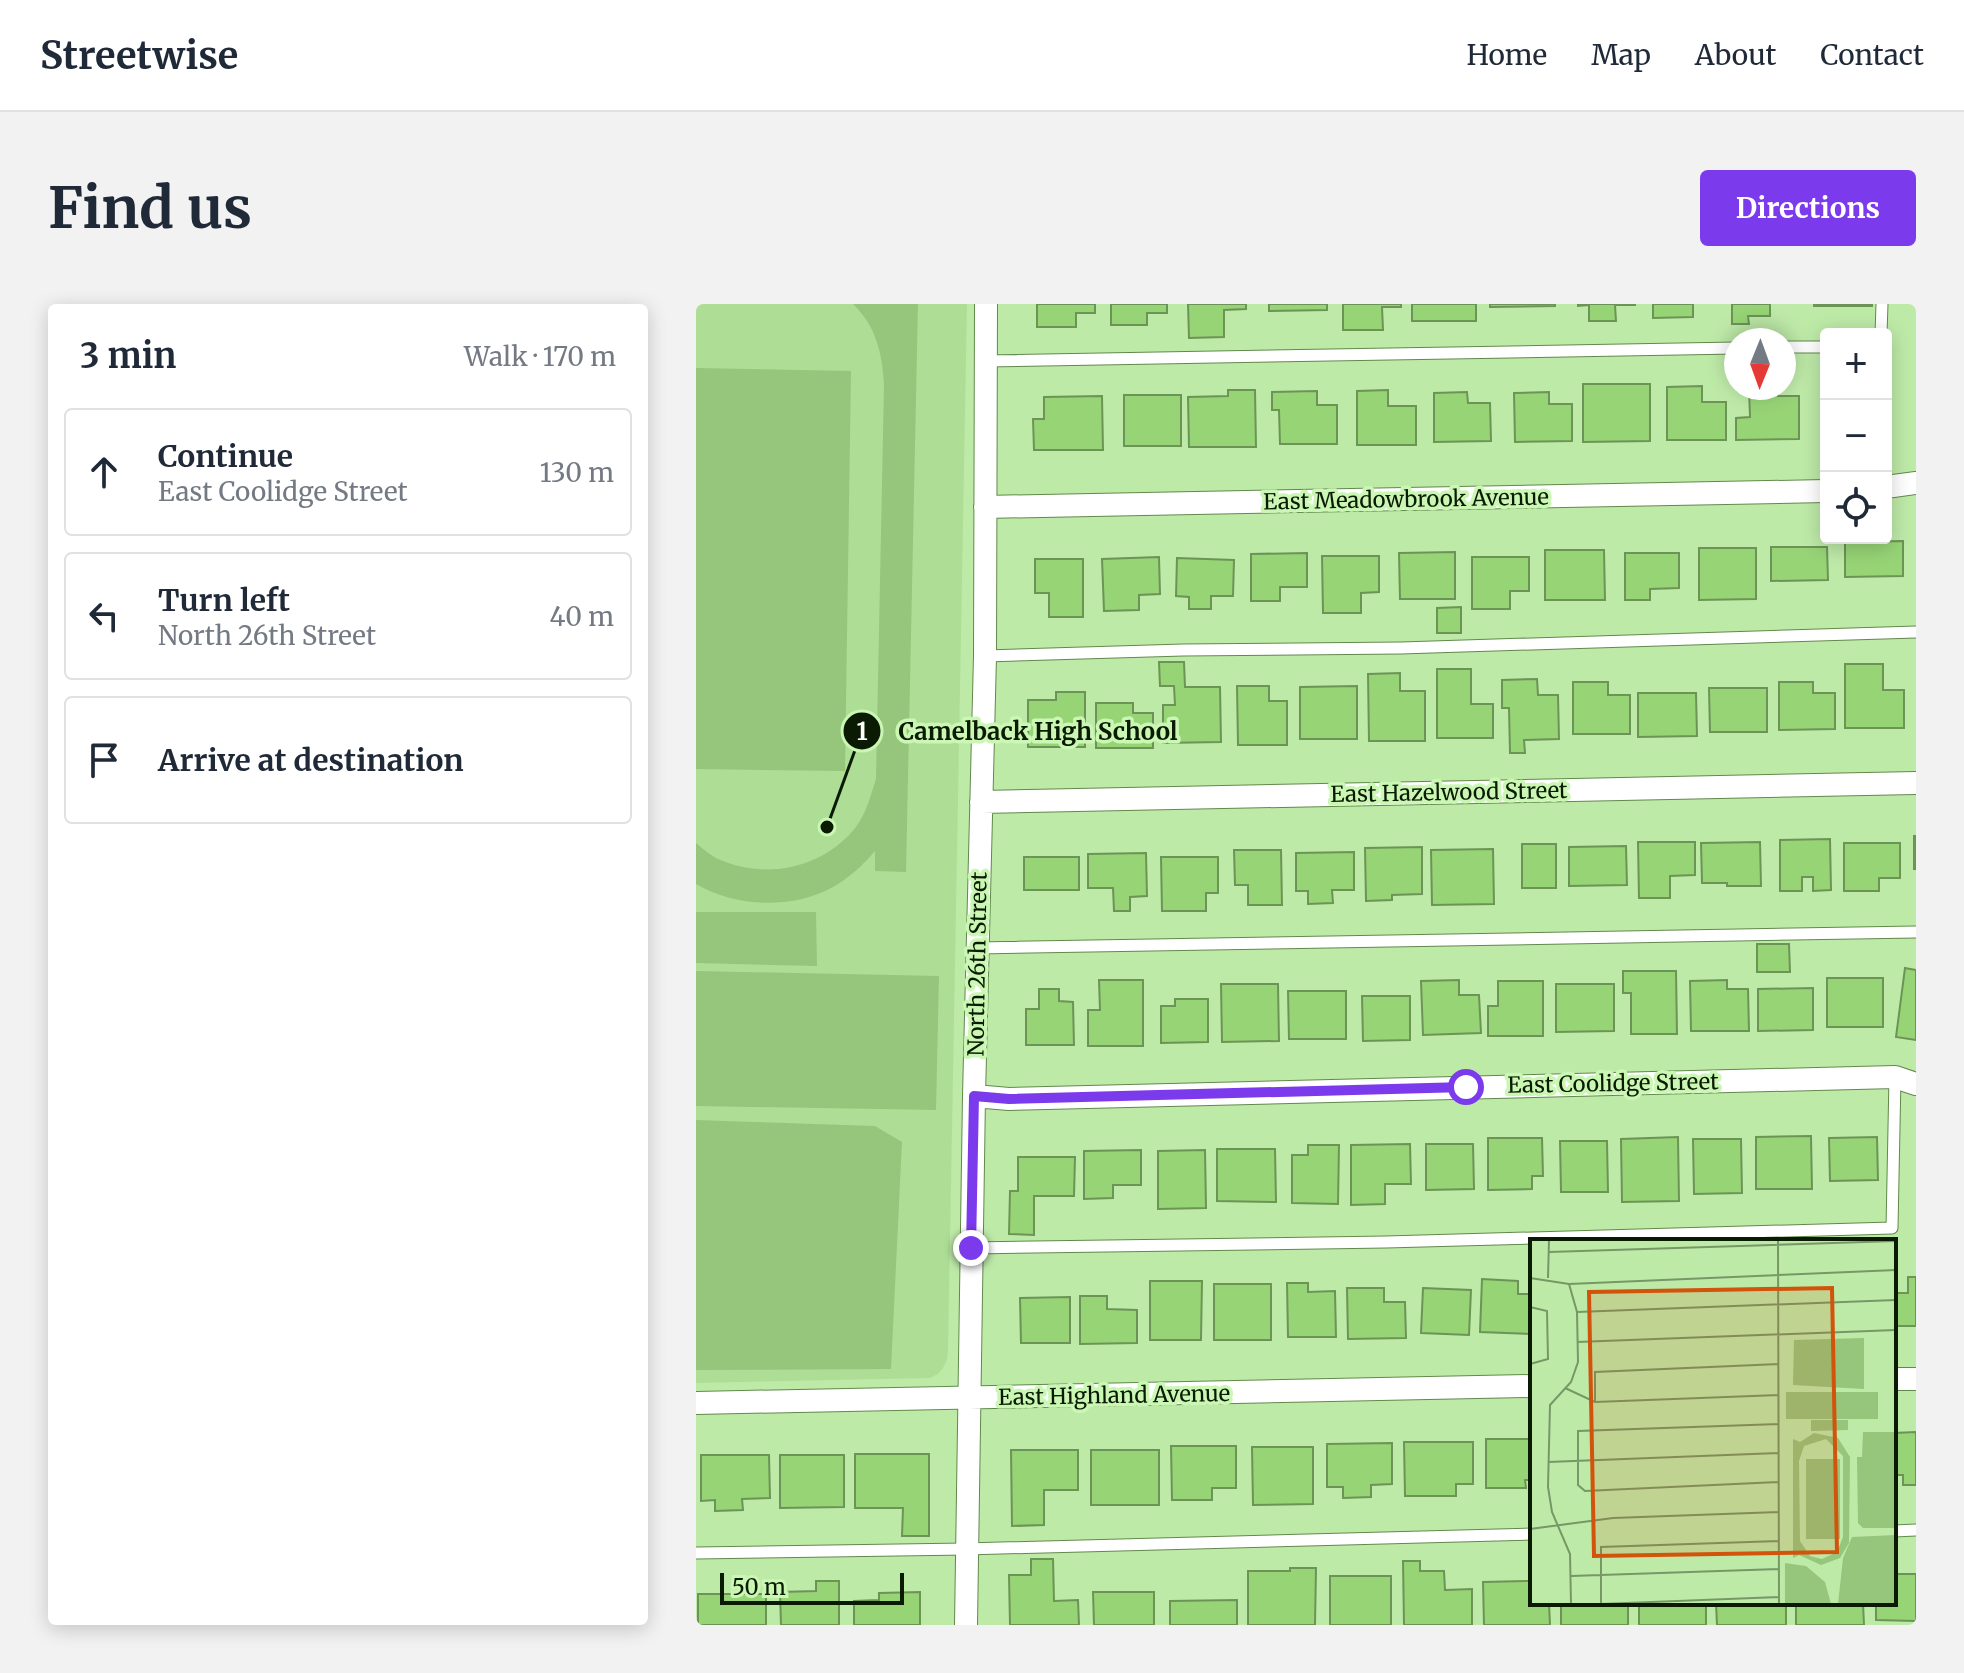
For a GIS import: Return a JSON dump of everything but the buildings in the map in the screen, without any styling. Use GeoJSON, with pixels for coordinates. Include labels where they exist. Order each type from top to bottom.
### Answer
{"type":"FeatureCollection","features":[{"type":"Feature","properties":{"kind":"street","name":"North 26th Street"},"geometry":{"type":"LineString","coordinates":[[966,1625],[985,656],[986,304]]}},
{"type":"Feature","properties":{"kind":"street"},"geometry":{"type":"LineString","coordinates":[[1892,486],[1916,483]]}},
{"type":"Feature","properties":{"kind":"street","name":"East Meadowbrook Avenue"},"geometry":{"type":"LineString","coordinates":[[985,507],[1820,491]]}},
{"type":"Feature","properties":{"kind":"street","name":"East Hazelwood Street"},"geometry":{"type":"LineString","coordinates":[[981,802],[1916,783]]}},
{"type":"Feature","properties":{"kind":"street","name":"East Coolidge Street"},"geometry":{"type":"LineString","coordinates":[[974,1096],[1009,1099],[1906,1081]]}},
{"type":"Feature","properties":{"kind":"street","name":"East Highland Avenue"},"geometry":{"type":"LineString","coordinates":[[696,1403],[1530,1386]]}},
{"type":"Feature","properties":{"kind":"lane"},"geometry":{"type":"LineString","coordinates":[[1881,328],[1882,304]]}},
{"type":"Feature","properties":{"kind":"lane"},"geometry":{"type":"LineString","coordinates":[[1796,347],[1820,347]]}},
{"type":"Feature","properties":{"kind":"lane"},"geometry":{"type":"LineString","coordinates":[[984,361],[1724,348]]}},
{"type":"Feature","properties":{"kind":"lane"},"geometry":{"type":"LineString","coordinates":[[985,656],[1401,648],[1916,632]]}},
{"type":"Feature","properties":{"kind":"lane"},"geometry":{"type":"LineString","coordinates":[[978,948],[1916,932]]}},
{"type":"Feature","properties":{"kind":"lane"},"geometry":{"type":"LineString","coordinates":[[971,1248],[1371,1243],[1892,1228],[1906,1081]]}},
{"type":"Feature","properties":{"kind":"lane"},"geometry":{"type":"LineString","coordinates":[[1896,1531],[1916,1530]]}},
{"type":"Feature","properties":{"kind":"lane"},"geometry":{"type":"LineString","coordinates":[[696,1553],[1530,1534]]}},
{"type":"Feature","properties":{"kind":"shaded area"},"geometry":{"type":"Polygon","coordinates":[[[696,304],[967,304],[948,1351],[943,1368],[930,1378],[696,1383],[696,304]]]}},
{"type":"Feature","properties":{"kind":"shaded area"},"geometry":{"type":"Polygon","coordinates":[[[853,304],[918,304],[906,872],[875,871],[875,851],[845,880],[817,894],[782,902],[746,901],[711,892],[696,884],[696,843],[716,858],[733,865],[769,869],[803,864],[835,847],[854,829],[866,809],[876,779],[884,384],[876,341],[867,321],[853,304]]]}},
{"type":"Feature","properties":{"kind":"shaded area"},"geometry":{"type":"Polygon","coordinates":[[[696,368],[851,371],[845,771],[696,769],[696,368]]]}},
{"type":"Feature","properties":{"kind":"shaded area"},"geometry":{"type":"Polygon","coordinates":[[[696,912],[816,912],[817,966],[696,963],[696,912]]]}},
{"type":"Feature","properties":{"kind":"shaded area"},"geometry":{"type":"Polygon","coordinates":[[[696,971],[939,976],[936,1110],[696,1106],[696,971]]]}},
{"type":"Feature","properties":{"kind":"shaded area"},"geometry":{"type":"Polygon","coordinates":[[[696,1120],[875,1126],[902,1142],[891,1369],[696,1370],[696,1120]]]}},
{"type":"Feature","properties":{"kind":"place","name":"Camelback High School"},"geometry":{"type":"Point","coordinates":[827,827]}},
{"type":"Feature","properties":{"kind":"route"},"geometry":{"type":"LineString","coordinates":[[971,1248],[974,1096],[1009,1099],[1466,1087]]}}]}
